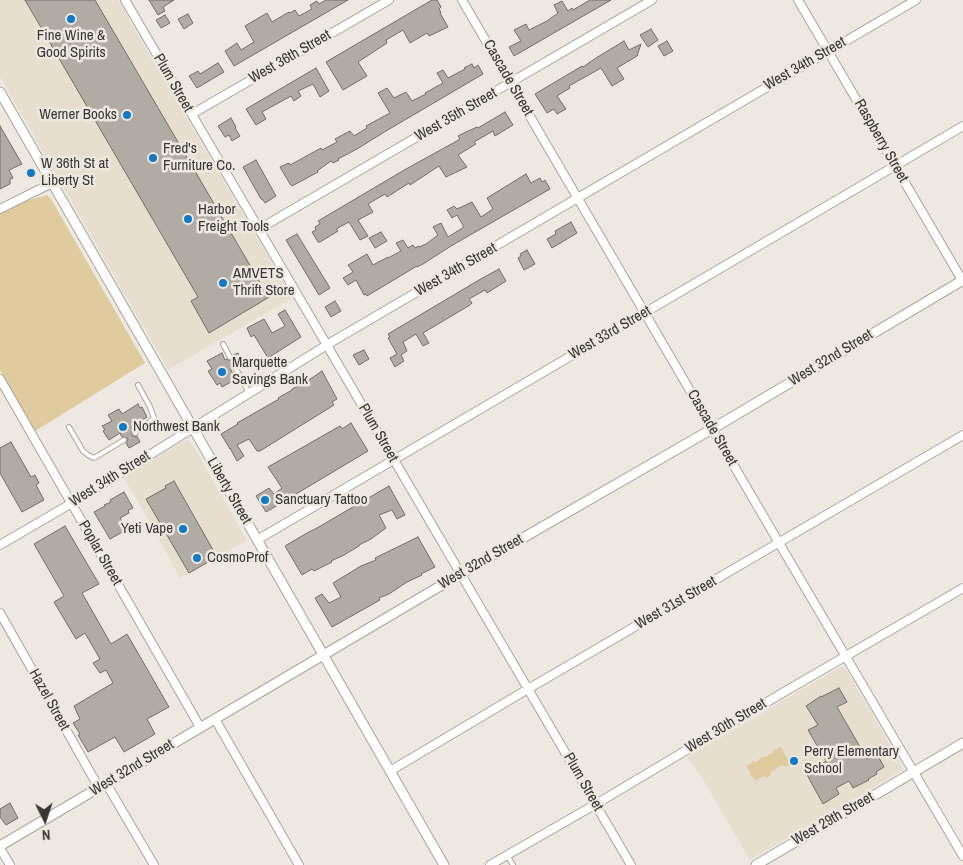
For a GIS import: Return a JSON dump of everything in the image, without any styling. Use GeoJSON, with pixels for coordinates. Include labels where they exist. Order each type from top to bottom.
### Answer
{"type":"FeatureCollection","features":[{"type":"Feature","properties":{"kind":"street","name":"Plum Street"},"geometry":{"type":"LineString","coordinates":[[125,0],[631,865]]}},
{"type":"Feature","properties":{"kind":"street","name":"West 36th Street"},"geometry":{"type":"LineString","coordinates":[[192,114],[389,0]]}},
{"type":"Feature","properties":{"kind":"street","name":"Cascade Street"},"geometry":{"type":"LineString","coordinates":[[462,0],[778,543],[963,856]]}},
{"type":"Feature","properties":{"kind":"street","name":"West 35th Street"},"geometry":{"type":"LineString","coordinates":[[259,230],[652,0]]}},
{"type":"Feature","properties":{"kind":"street","name":"Raspberry Street"},"geometry":{"type":"LineString","coordinates":[[798,0],[963,281]]}},
{"type":"Feature","properties":{"kind":"street","name":"West 34th Street"},"geometry":{"type":"LineString","coordinates":[[0,545],[72,503],[327,346],[916,0]]}},
{"type":"Feature","properties":{"kind":"street","name":"Liberty Street"},"geometry":{"type":"LineString","coordinates":[[0,92],[444,865]]}},
{"type":"Feature","properties":{"kind":"street","name":"West 33rd Street"},"geometry":{"type":"LineString","coordinates":[[257,540],[963,126]]}},
{"type":"Feature","properties":{"kind":"street"},"geometry":{"type":"LineString","coordinates":[[0,210],[52,183]]}},
{"type":"Feature","properties":{"kind":"street","name":"West 32nd Street"},"geometry":{"type":"LineString","coordinates":[[0,847],[200,727],[963,281]]}},
{"type":"Feature","properties":{"kind":"street","name":"Poplar Street"},"geometry":{"type":"LineString","coordinates":[[0,379],[200,727]]}},
{"type":"Feature","properties":{"kind":"street","name":"West 31st Street"},"geometry":{"type":"LineString","coordinates":[[390,771],[963,436]]}},
{"type":"Feature","properties":{"kind":"street","name":"West 30th Street"},"geometry":{"type":"LineString","coordinates":[[490,865],[963,588]]}},
{"type":"Feature","properties":{"kind":"street","name":"Hazel Street"},"geometry":{"type":"LineString","coordinates":[[0,613],[102,785],[154,865]]}},
{"type":"Feature","properties":{"kind":"street"},"geometry":{"type":"LineString","coordinates":[[215,719],[299,865]]}},
{"type":"Feature","properties":{"kind":"street","name":"West 29th Street"},"geometry":{"type":"LineString","coordinates":[[756,865],[963,743]]}},
{"type":"Feature","properties":{"kind":"street"},"geometry":{"type":"LineString","coordinates":[[0,847],[10,865]]}},
{"type":"Feature","properties":{"kind":"lane"},"geometry":{"type":"LineString","coordinates":[[223,344],[230,357]]}},
{"type":"Feature","properties":{"kind":"lane"},"geometry":{"type":"LineString","coordinates":[[234,365],[249,393]]}},
{"type":"Feature","properties":{"kind":"lane"},"geometry":{"type":"LineString","coordinates":[[135,434],[154,418],[138,385]]}},
{"type":"Feature","properties":{"kind":"lane"},"geometry":{"type":"LineString","coordinates":[[69,427],[83,451],[94,458],[124,440]]}},
{"type":"Feature","properties":{"kind":"lane"},"geometry":{"type":"LineString","coordinates":[[507,855],[513,865]]}},
{"type":"Feature","properties":{"kind":"shaded area"},"geometry":{"type":"Polygon","coordinates":[[[0,0],[118,0],[292,298],[168,370],[0,77],[0,0]]]}},
{"type":"Feature","properties":{"kind":"shaded area"},"geometry":{"type":"Polygon","coordinates":[[[47,195],[145,363],[35,431],[0,370],[0,214],[27,201],[47,195]]]}},
{"type":"Feature","properties":{"kind":"shaded area"},"geometry":{"type":"Polygon","coordinates":[[[187,440],[192,444],[247,540],[180,578],[123,477],[187,440]]]}},
{"type":"Feature","properties":{"kind":"shaded area","name":"Perry Elementary School"},"geometry":{"type":"Polygon","coordinates":[[[842,666],[845,668],[903,770],[750,860],[701,776],[687,757],[842,666]]]}},
{"type":"Feature","properties":{"kind":"shaded area"},"geometry":{"type":"Polygon","coordinates":[[[781,747],[790,765],[786,767],[782,765],[771,772],[771,775],[766,778],[764,776],[755,781],[750,776],[746,766],[774,752],[773,750],[781,747]]]}},
{"type":"Feature","properties":{"kind":"building"},"geometry":{"type":"Polygon","coordinates":[[[25,0],[95,0],[265,291],[272,287],[276,293],[209,333],[191,301],[198,297],[25,0]]]}},
{"type":"Feature","properties":{"kind":"building"},"geometry":{"type":"Polygon","coordinates":[[[149,0],[174,0],[163,7],[165,11],[158,15],[149,0]]]}},
{"type":"Feature","properties":{"kind":"building"},"geometry":{"type":"Polygon","coordinates":[[[326,0],[348,0],[234,66],[225,51],[237,43],[241,50],[254,42],[245,26],[267,13],[272,22],[295,10],[299,16],[312,9],[310,5],[317,1],[319,4],[326,0]]]}},
{"type":"Feature","properties":{"kind":"building"},"geometry":{"type":"Polygon","coordinates":[[[432,0],[437,0],[441,7],[439,9],[440,13],[448,27],[429,36],[427,33],[410,43],[403,30],[386,40],[387,43],[358,62],[367,76],[343,90],[326,62],[432,0]]]}},
{"type":"Feature","properties":{"kind":"building"},"geometry":{"type":"Polygon","coordinates":[[[590,0],[611,0],[514,56],[509,47],[521,41],[514,30],[526,24],[529,30],[547,21],[558,13],[554,5],[562,1],[568,11],[590,0]]]}},
{"type":"Feature","properties":{"kind":"building"},"geometry":{"type":"Polygon","coordinates":[[[188,14],[193,23],[184,29],[178,19],[188,14]]]}},
{"type":"Feature","properties":{"kind":"building"},"geometry":{"type":"Polygon","coordinates":[[[165,15],[170,23],[161,28],[156,20],[165,15]]]}},
{"type":"Feature","properties":{"kind":"building"},"geometry":{"type":"Polygon","coordinates":[[[651,29],[658,40],[648,47],[640,35],[651,29]]]}},
{"type":"Feature","properties":{"kind":"building"},"geometry":{"type":"Polygon","coordinates":[[[624,41],[629,50],[641,44],[637,56],[617,68],[624,79],[612,86],[601,68],[569,86],[570,88],[557,96],[566,109],[557,114],[554,109],[547,113],[535,94],[624,41]]]}},
{"type":"Feature","properties":{"kind":"building"},"geometry":{"type":"Polygon","coordinates":[[[667,41],[673,51],[664,56],[658,46],[667,41]]]}},
{"type":"Feature","properties":{"kind":"building"},"geometry":{"type":"Polygon","coordinates":[[[218,63],[224,72],[197,88],[189,76],[198,71],[200,74],[218,63]]]}},
{"type":"Feature","properties":{"kind":"building"},"geometry":{"type":"Polygon","coordinates":[[[472,64],[474,68],[478,65],[483,74],[339,160],[333,163],[331,161],[318,172],[292,186],[290,184],[280,167],[289,163],[290,165],[321,148],[322,150],[337,142],[335,139],[350,131],[354,136],[367,128],[366,126],[390,113],[378,93],[387,88],[394,98],[406,92],[412,101],[443,83],[437,73],[443,70],[448,78],[472,64]]]}},
{"type":"Feature","properties":{"kind":"building"},"geometry":{"type":"Polygon","coordinates":[[[316,68],[329,91],[320,97],[313,84],[298,91],[301,96],[294,101],[291,96],[262,112],[266,119],[256,125],[246,109],[316,68]]]}},
{"type":"Feature","properties":{"kind":"building"},"geometry":{"type":"Polygon","coordinates":[[[505,112],[513,125],[495,136],[493,131],[474,142],[476,144],[458,155],[467,167],[446,177],[439,166],[410,185],[409,183],[387,197],[385,194],[368,204],[373,212],[358,220],[368,236],[360,240],[349,222],[336,229],[338,231],[318,242],[312,232],[320,224],[318,221],[460,139],[458,136],[478,128],[505,112]]]}},
{"type":"Feature","properties":{"kind":"building"},"geometry":{"type":"Polygon","coordinates":[[[231,118],[240,136],[232,141],[229,135],[225,137],[218,126],[231,118]]]}},
{"type":"Feature","properties":{"kind":"building"},"geometry":{"type":"Polygon","coordinates":[[[0,126],[22,164],[9,170],[13,178],[10,179],[10,184],[0,189],[0,126]]]}},
{"type":"Feature","properties":{"kind":"building"},"geometry":{"type":"Polygon","coordinates":[[[256,160],[276,196],[265,203],[243,167],[256,160]]]}},
{"type":"Feature","properties":{"kind":"building"},"geometry":{"type":"Polygon","coordinates":[[[526,174],[531,183],[540,178],[542,182],[545,180],[550,189],[367,296],[366,294],[364,295],[356,280],[348,285],[343,278],[353,272],[348,265],[367,254],[373,265],[401,251],[396,243],[403,240],[408,248],[413,245],[415,248],[426,244],[438,235],[433,227],[441,223],[448,237],[464,227],[457,215],[452,218],[447,210],[454,206],[457,209],[472,202],[481,217],[493,209],[487,198],[526,174]]]}},
{"type":"Feature","properties":{"kind":"building"},"geometry":{"type":"Polygon","coordinates":[[[571,222],[577,233],[552,248],[547,239],[556,234],[555,231],[571,222]]]}},
{"type":"Feature","properties":{"kind":"building"},"geometry":{"type":"Polygon","coordinates":[[[381,232],[387,241],[375,248],[369,238],[381,232]]]}},
{"type":"Feature","properties":{"kind":"building"},"geometry":{"type":"Polygon","coordinates":[[[297,234],[330,288],[319,295],[286,240],[297,234]]]}},
{"type":"Feature","properties":{"kind":"building"},"geometry":{"type":"Polygon","coordinates":[[[527,250],[535,264],[524,270],[518,258],[521,256],[520,254],[527,250]]]}},
{"type":"Feature","properties":{"kind":"building"},"geometry":{"type":"Polygon","coordinates":[[[499,269],[506,281],[487,293],[485,290],[469,299],[472,303],[470,305],[423,333],[429,343],[423,346],[416,334],[403,342],[407,351],[401,355],[404,361],[395,367],[390,358],[397,354],[388,338],[390,337],[388,334],[499,269]]]}},
{"type":"Feature","properties":{"kind":"building"},"geometry":{"type":"Polygon","coordinates":[[[335,301],[341,311],[331,317],[325,307],[335,301]]]}},
{"type":"Feature","properties":{"kind":"building"},"geometry":{"type":"Polygon","coordinates":[[[285,310],[301,337],[268,358],[254,335],[251,337],[247,328],[264,319],[272,333],[285,326],[278,314],[285,310]]]}},
{"type":"Feature","properties":{"kind":"building"},"geometry":{"type":"Polygon","coordinates":[[[364,350],[369,359],[359,365],[353,355],[364,350]]]}},
{"type":"Feature","properties":{"kind":"building"},"geometry":{"type":"Polygon","coordinates":[[[222,353],[225,360],[230,361],[233,359],[233,355],[238,353],[242,360],[237,363],[235,361],[231,363],[230,368],[236,379],[222,387],[220,383],[217,385],[208,371],[212,369],[207,361],[222,353]]]}},
{"type":"Feature","properties":{"kind":"building"},"geometry":{"type":"Polygon","coordinates":[[[322,371],[337,399],[332,402],[334,405],[260,451],[257,451],[249,439],[237,445],[244,456],[237,461],[221,434],[322,371]]]}},
{"type":"Feature","properties":{"kind":"building"},"geometry":{"type":"Polygon","coordinates":[[[138,404],[140,408],[142,407],[147,417],[131,427],[133,430],[131,432],[134,437],[137,436],[140,442],[129,448],[126,443],[127,438],[122,437],[120,433],[109,440],[102,426],[112,421],[108,415],[119,409],[122,414],[138,404]]]}},
{"type":"Feature","properties":{"kind":"building"},"geometry":{"type":"Polygon","coordinates":[[[351,423],[368,451],[266,512],[256,496],[269,488],[274,494],[282,488],[268,467],[340,426],[342,429],[351,423]]]}},
{"type":"Feature","properties":{"kind":"building"},"geometry":{"type":"Polygon","coordinates":[[[11,442],[31,477],[35,475],[39,483],[36,485],[44,500],[22,512],[0,473],[0,448],[11,442]]]}},
{"type":"Feature","properties":{"kind":"building"},"geometry":{"type":"Polygon","coordinates":[[[174,481],[217,557],[189,573],[146,499],[166,488],[165,486],[174,481]]]}},
{"type":"Feature","properties":{"kind":"building"},"geometry":{"type":"Polygon","coordinates":[[[389,486],[405,515],[397,519],[392,510],[379,515],[386,528],[332,562],[314,571],[312,569],[302,575],[285,546],[389,486]]]}},
{"type":"Feature","properties":{"kind":"building"},"geometry":{"type":"Polygon","coordinates":[[[124,492],[133,508],[128,510],[129,513],[120,518],[126,530],[110,539],[94,512],[124,492]]]}},
{"type":"Feature","properties":{"kind":"building"},"geometry":{"type":"Polygon","coordinates":[[[65,526],[99,584],[82,593],[111,644],[127,634],[169,707],[147,719],[155,734],[124,752],[115,737],[88,752],[73,723],[80,719],[74,706],[113,683],[106,670],[100,673],[93,663],[100,659],[85,633],[76,639],[54,602],[64,596],[34,544],[65,526]]]}},
{"type":"Feature","properties":{"kind":"building"},"geometry":{"type":"Polygon","coordinates":[[[418,537],[435,567],[332,627],[315,598],[322,594],[329,603],[341,597],[333,583],[361,566],[376,560],[375,558],[418,537]]]}},
{"type":"Feature","properties":{"kind":"building"},"geometry":{"type":"Polygon","coordinates":[[[839,688],[847,702],[837,707],[867,759],[877,754],[884,767],[869,780],[853,788],[849,781],[836,788],[839,794],[823,804],[806,773],[826,761],[808,730],[818,725],[806,706],[821,696],[839,688]]]}},
{"type":"Feature","properties":{"kind":"building"},"geometry":{"type":"Polygon","coordinates":[[[10,803],[18,818],[6,825],[0,817],[0,809],[10,803]]]}},
{"type":"Feature","properties":{"kind":"place","name":"Fine Wine & Good Spirits"},"geometry":{"type":"Point","coordinates":[71,19]}},
{"type":"Feature","properties":{"kind":"place","name":"Werner Books"},"geometry":{"type":"Point","coordinates":[127,115]}},
{"type":"Feature","properties":{"kind":"place","name":"Fred's Furniture Co."},"geometry":{"type":"Point","coordinates":[153,158]}},
{"type":"Feature","properties":{"kind":"place","name":"W 36th St at Liberty St"},"geometry":{"type":"Point","coordinates":[31,173]}},
{"type":"Feature","properties":{"kind":"place","name":"Harbor Freight Tools"},"geometry":{"type":"Point","coordinates":[188,219]}},
{"type":"Feature","properties":{"kind":"place","name":"AMVETS Thrift Store"},"geometry":{"type":"Point","coordinates":[223,283]}},
{"type":"Feature","properties":{"kind":"place","name":"Marquette Savings Bank"},"geometry":{"type":"Point","coordinates":[222,372]}},
{"type":"Feature","properties":{"kind":"place","name":"Northwest Bank"},"geometry":{"type":"Point","coordinates":[123,427]}},
{"type":"Feature","properties":{"kind":"place","name":"Sanctuary Tattoo"},"geometry":{"type":"Point","coordinates":[265,500]}},
{"type":"Feature","properties":{"kind":"place","name":"Yeti Vape"},"geometry":{"type":"Point","coordinates":[183,529]}},
{"type":"Feature","properties":{"kind":"place","name":"CosmoProf"},"geometry":{"type":"Point","coordinates":[197,558]}},
{"type":"Feature","properties":{"kind":"place","name":"Perry Elementary School"},"geometry":{"type":"Point","coordinates":[794,761]}}]}
